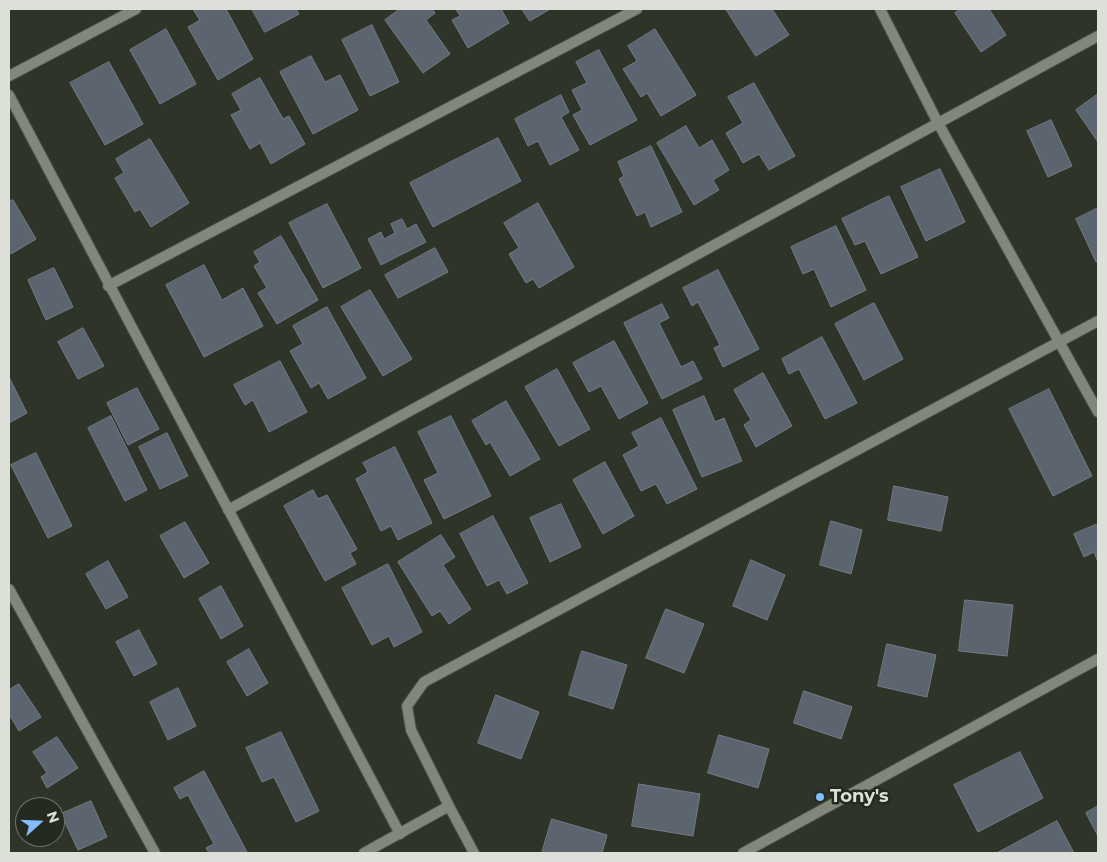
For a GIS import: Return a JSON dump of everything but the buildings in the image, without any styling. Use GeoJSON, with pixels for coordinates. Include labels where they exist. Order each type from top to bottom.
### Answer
{"type":"FeatureCollection","features":[{"type":"Feature","properties":{"kind":"street"},"geometry":{"type":"LineString","coordinates":[[9,76],[136,9]]}},
{"type":"Feature","properties":{"kind":"street"},"geometry":{"type":"LineString","coordinates":[[108,286],[637,9]]}},
{"type":"Feature","properties":{"kind":"street"},"geometry":{"type":"LineString","coordinates":[[880,9],[938,123],[1098,412]]}},
{"type":"Feature","properties":{"kind":"street"},"geometry":{"type":"LineString","coordinates":[[228,510],[1098,36]]}},
{"type":"Feature","properties":{"kind":"street"},"geometry":{"type":"LineString","coordinates":[[9,95],[108,286],[400,834]]}},
{"type":"Feature","properties":{"kind":"street"},"geometry":{"type":"LineString","coordinates":[[474,853],[411,730],[407,706],[424,682],[1098,321]]}},
{"type":"Feature","properties":{"kind":"street"},"geometry":{"type":"LineString","coordinates":[[9,589],[155,853]]}},
{"type":"Feature","properties":{"kind":"street"},"geometry":{"type":"LineString","coordinates":[[743,853],[1098,659]]}},
{"type":"Feature","properties":{"kind":"street"},"geometry":{"type":"LineString","coordinates":[[364,853],[449,806]]}},
{"type":"Feature","properties":{"kind":"place","name":"Tony's"},"geometry":{"type":"Point","coordinates":[820,797]}}]}
